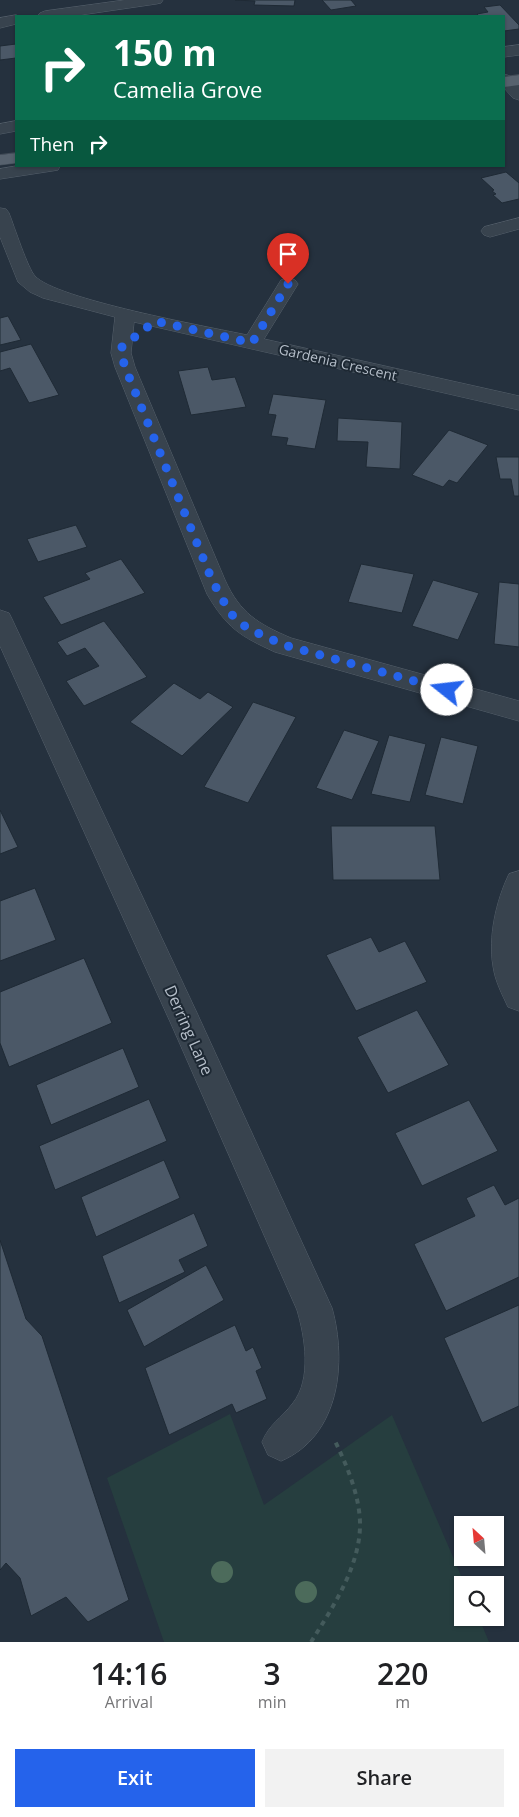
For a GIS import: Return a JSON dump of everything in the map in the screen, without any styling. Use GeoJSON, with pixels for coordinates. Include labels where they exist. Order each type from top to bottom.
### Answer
{"type":"FeatureCollection","features":[{"type":"Feature","properties":{"kind":"main road"},"geometry":{"type":"LineString","coordinates":[[511,85],[519,65]]}},
{"type":"Feature","properties":{"kind":"main road"},"geometry":{"type":"LineString","coordinates":[[0,145],[15,142]]}},
{"type":"Feature","properties":{"kind":"main road"},"geometry":{"type":"LineString","coordinates":[[0,160],[15,158]]}},
{"type":"Feature","properties":{"kind":"street"},"geometry":{"type":"LineString","coordinates":[[60,15],[156,0]]}},
{"type":"Feature","properties":{"kind":"street"},"geometry":{"type":"LineString","coordinates":[[0,23],[15,20]]}},
{"type":"Feature","properties":{"kind":"street"},"geometry":{"type":"LineString","coordinates":[[505,52],[519,50]]}},
{"type":"Feature","properties":{"kind":"street"},"geometry":{"type":"LineString","coordinates":[[0,129],[15,126]]}},
{"type":"Feature","properties":{"kind":"street"},"geometry":{"type":"LineString","coordinates":[[0,174],[46,167]]}},
{"type":"Feature","properties":{"kind":"street","name":"Gardenia Crescent"},"geometry":{"type":"LineString","coordinates":[[0,213],[22,272],[37,288],[74,302],[519,403]]}},
{"type":"Feature","properties":{"kind":"street"},"geometry":{"type":"LineString","coordinates":[[490,231],[519,223]]}},
{"type":"Feature","properties":{"kind":"street"},"geometry":{"type":"LineString","coordinates":[[252,343],[288,284]]}},
{"type":"Feature","properties":{"kind":"street"},"geometry":{"type":"LineString","coordinates":[[125,314],[121,338],[121,353],[125,367],[212,580],[226,608],[247,628],[284,645],[519,711]]}},
{"type":"Feature","properties":{"kind":"street"},"geometry":{"type":"LineString","coordinates":[[122,347],[155,321]]}},
{"type":"Feature","properties":{"kind":"street","name":"Derring Lane"},"geometry":{"type":"LineString","coordinates":[[0,619],[186,1023],[314,1308],[320,1327],[323,1366],[315,1395],[307,1414],[281,1442]]}},
{"type":"Feature","properties":{"kind":"street"},"geometry":{"type":"LineString","coordinates":[[519,883],[505,940],[508,972],[519,997]]}},
{"type":"Feature","properties":{"kind":"path"},"geometry":{"type":"LineString","coordinates":[[311,1642],[336,1601],[354,1557],[360,1522],[352,1478]]}},
{"type":"Feature","properties":{"kind":"green space"},"geometry":{"type":"Polygon","coordinates":[[[230,1414],[264,1505],[392,1415],[454,1559],[454,1566],[457,1566],[461,1576],[454,1576],[454,1626],[482,1626],[489,1642],[164,1642],[107,1478],[230,1414]]]}},
{"type":"Feature","properties":{"kind":"building"},"geometry":{"type":"Polygon","coordinates":[[[235,0],[295,0],[294,6],[254,5],[255,1],[235,0]]]}},
{"type":"Feature","properties":{"kind":"building"},"geometry":{"type":"Polygon","coordinates":[[[322,0],[351,0],[356,6],[331,10],[322,0]]]}},
{"type":"Feature","properties":{"kind":"building"},"geometry":{"type":"Polygon","coordinates":[[[500,5],[519,25],[519,29],[505,31],[505,15],[478,15],[488,12],[484,7],[500,5]]]}},
{"type":"Feature","properties":{"kind":"building"},"geometry":{"type":"Polygon","coordinates":[[[15,44],[15,58],[0,60],[0,46],[15,44]]]}},
{"type":"Feature","properties":{"kind":"building"},"geometry":{"type":"Polygon","coordinates":[[[506,172],[519,183],[519,199],[502,203],[493,195],[496,194],[492,191],[494,190],[481,178],[506,172]]]}},
{"type":"Feature","properties":{"kind":"building"},"geometry":{"type":"Polygon","coordinates":[[[8,316],[21,340],[0,345],[0,318],[8,316]]]}},
{"type":"Feature","properties":{"kind":"building"},"geometry":{"type":"Polygon","coordinates":[[[31,344],[59,395],[29,403],[10,368],[0,371],[0,352],[31,344]]]}},
{"type":"Feature","properties":{"kind":"building"},"geometry":{"type":"Polygon","coordinates":[[[208,367],[212,380],[235,377],[246,407],[191,415],[178,371],[208,367]]]}},
{"type":"Feature","properties":{"kind":"building"},"geometry":{"type":"Polygon","coordinates":[[[273,394],[326,400],[315,449],[286,445],[288,438],[271,436],[276,415],[268,414],[273,394]]]}},
{"type":"Feature","properties":{"kind":"building"},"geometry":{"type":"Polygon","coordinates":[[[338,418],[402,422],[400,469],[366,467],[368,442],[337,441],[338,418]]]}},
{"type":"Feature","properties":{"kind":"building"},"geometry":{"type":"Polygon","coordinates":[[[449,430],[488,445],[457,483],[449,480],[443,487],[412,475],[449,430]]]}},
{"type":"Feature","properties":{"kind":"building"},"geometry":{"type":"Polygon","coordinates":[[[496,457],[519,457],[519,496],[514,496],[511,479],[500,479],[496,457]]]}},
{"type":"Feature","properties":{"kind":"building"},"geometry":{"type":"Polygon","coordinates":[[[76,525],[87,547],[38,562],[27,539],[76,525]]]}},
{"type":"Feature","properties":{"kind":"building"},"geometry":{"type":"Polygon","coordinates":[[[121,559],[145,593],[61,625],[43,597],[90,579],[85,573],[121,559]]]}},
{"type":"Feature","properties":{"kind":"building"},"geometry":{"type":"Polygon","coordinates":[[[361,564],[414,574],[402,613],[348,602],[361,564]]]}},
{"type":"Feature","properties":{"kind":"building"},"geometry":{"type":"Polygon","coordinates":[[[433,580],[479,593],[458,640],[412,626],[433,580]]]}},
{"type":"Feature","properties":{"kind":"building"},"geometry":{"type":"Polygon","coordinates":[[[499,582],[519,584],[519,647],[494,644],[499,582]]]}},
{"type":"Feature","properties":{"kind":"building"},"geometry":{"type":"Polygon","coordinates":[[[104,621],[147,677],[84,706],[66,681],[99,666],[85,648],[67,656],[57,642],[104,621]]]}},
{"type":"Feature","properties":{"kind":"building"},"geometry":{"type":"Polygon","coordinates":[[[174,683],[200,699],[208,692],[233,707],[182,756],[130,722],[174,683]]]}},
{"type":"Feature","properties":{"kind":"building"},"geometry":{"type":"Polygon","coordinates":[[[253,702],[296,717],[248,803],[204,787],[253,702]]]}},
{"type":"Feature","properties":{"kind":"building"},"geometry":{"type":"Polygon","coordinates":[[[344,730],[379,741],[352,800],[316,788],[344,730]]]}},
{"type":"Feature","properties":{"kind":"building"},"geometry":{"type":"Polygon","coordinates":[[[389,735],[426,744],[410,802],[371,794],[389,735]]]}},
{"type":"Feature","properties":{"kind":"building"},"geometry":{"type":"Polygon","coordinates":[[[441,737],[478,746],[463,804],[425,795],[441,737]]]}},
{"type":"Feature","properties":{"kind":"building"},"geometry":{"type":"Polygon","coordinates":[[[0,810],[18,847],[0,854],[0,810]]]}},
{"type":"Feature","properties":{"kind":"building"},"geometry":{"type":"Polygon","coordinates":[[[331,826],[435,826],[440,880],[333,880],[331,826]]]}},
{"type":"Feature","properties":{"kind":"building"},"geometry":{"type":"Polygon","coordinates":[[[35,888],[56,940],[0,961],[0,901],[35,888]]]}},
{"type":"Feature","properties":{"kind":"building"},"geometry":{"type":"Polygon","coordinates":[[[371,937],[379,952],[405,941],[427,982],[356,1011],[326,955],[371,937]]]}},
{"type":"Feature","properties":{"kind":"building"},"geometry":{"type":"Polygon","coordinates":[[[84,958],[112,1023],[9,1067],[0,1043],[0,992],[84,958]]]}},
{"type":"Feature","properties":{"kind":"building"},"geometry":{"type":"Polygon","coordinates":[[[417,1010],[449,1065],[388,1093],[357,1037],[417,1010]]]}},
{"type":"Feature","properties":{"kind":"building"},"geometry":{"type":"Polygon","coordinates":[[[123,1048],[139,1087],[51,1125],[36,1085],[123,1048]]]}},
{"type":"Feature","properties":{"kind":"building"},"geometry":{"type":"Polygon","coordinates":[[[149,1099],[167,1141],[55,1190],[39,1146],[149,1099]]]}},
{"type":"Feature","properties":{"kind":"building"},"geometry":{"type":"Polygon","coordinates":[[[469,1100],[498,1151],[422,1186],[395,1133],[469,1100]]]}},
{"type":"Feature","properties":{"kind":"building"},"geometry":{"type":"Polygon","coordinates":[[[164,1160],[180,1198],[96,1237],[81,1197],[164,1160]]]}},
{"type":"Feature","properties":{"kind":"building"},"geometry":{"type":"Polygon","coordinates":[[[494,1185],[505,1205],[519,1198],[519,1277],[446,1311],[414,1244],[475,1216],[466,1198],[494,1185]]]}},
{"type":"Feature","properties":{"kind":"building"},"geometry":{"type":"Polygon","coordinates":[[[194,1213],[208,1246],[179,1260],[185,1272],[119,1303],[102,1256],[194,1213]]]}},
{"type":"Feature","properties":{"kind":"building"},"geometry":{"type":"Polygon","coordinates":[[[0,1240],[26,1319],[42,1336],[129,1600],[88,1622],[66,1597],[31,1616],[20,1578],[6,1563],[0,1570],[0,1240]]]}},
{"type":"Feature","properties":{"kind":"building"},"geometry":{"type":"Polygon","coordinates":[[[206,1265],[224,1300],[144,1347],[127,1310],[206,1265]]]}},
{"type":"Feature","properties":{"kind":"building"},"geometry":{"type":"Polygon","coordinates":[[[519,1305],[519,1406],[482,1423],[444,1338],[519,1305]]]}},
{"type":"Feature","properties":{"kind":"building"},"geometry":{"type":"Polygon","coordinates":[[[235,1325],[246,1351],[253,1347],[262,1368],[256,1371],[267,1399],[236,1413],[232,1404],[169,1435],[145,1368],[235,1325]]]}},
{"type":"Feature","properties":{"kind":"route"},"geometry":{"type":"LineString","coordinates":[[288,284],[252,343],[155,321],[134,340],[122,347],[122,360],[212,580],[230,613],[247,628],[284,645],[447,690]]}}]}
